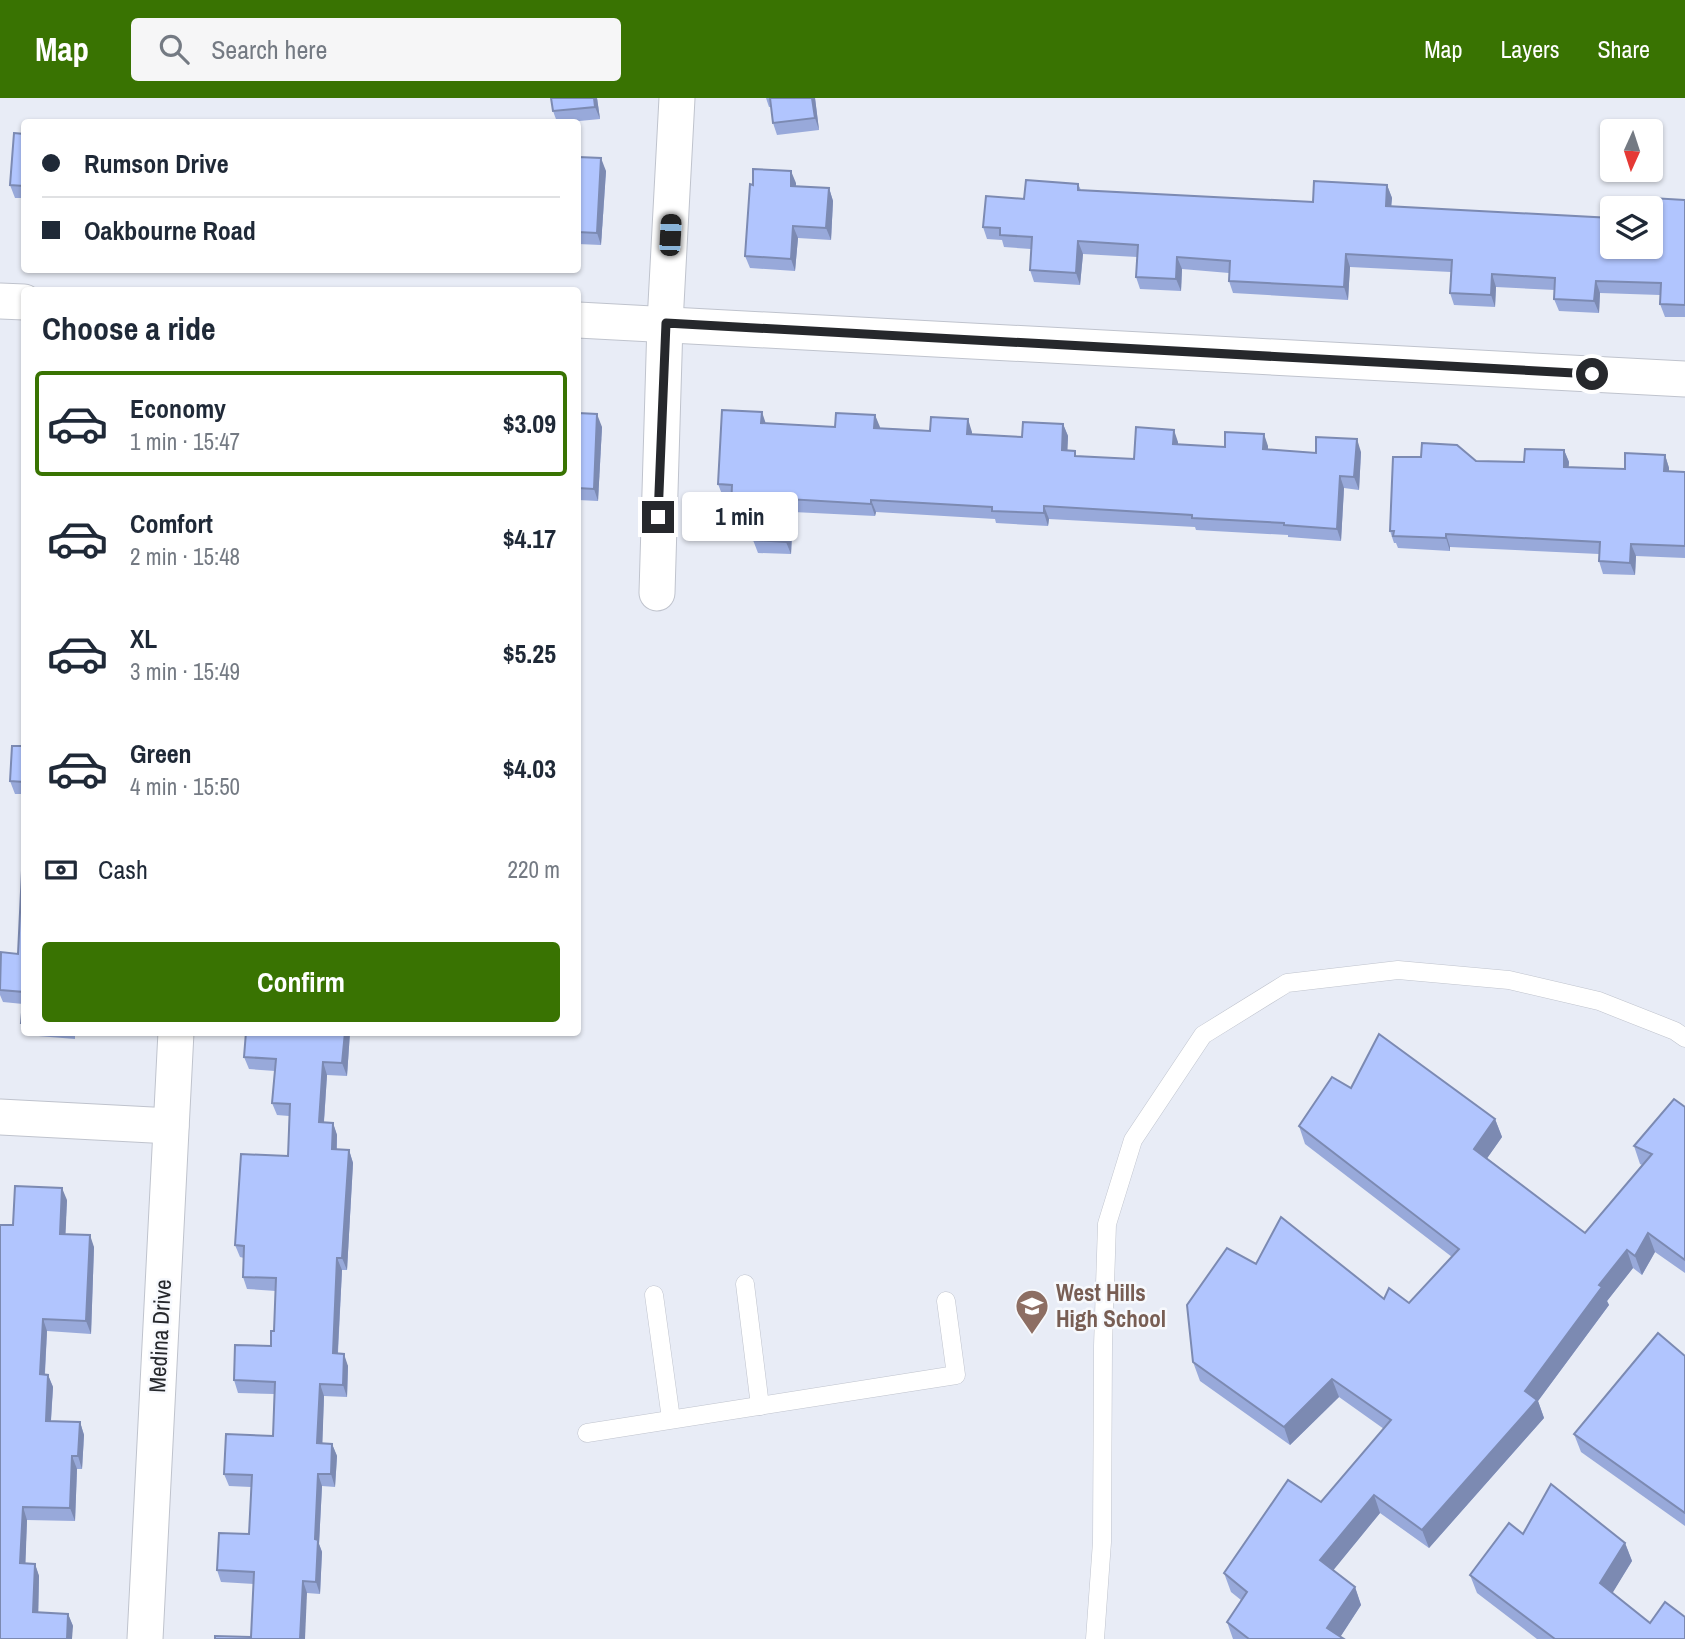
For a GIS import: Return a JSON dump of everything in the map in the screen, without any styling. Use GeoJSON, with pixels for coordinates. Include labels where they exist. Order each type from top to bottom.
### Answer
{"type":"FeatureCollection","features":[{"type":"Feature","properties":{"kind":"street"},"geometry":{"type":"LineString","coordinates":[[657,593],[677,98]]}},
{"type":"Feature","properties":{"kind":"street"},"geometry":{"type":"LineString","coordinates":[[0,301],[21,302]]}},
{"type":"Feature","properties":{"kind":"street"},"geometry":{"type":"LineString","coordinates":[[581,320],[1685,379]]}},
{"type":"Feature","properties":{"kind":"street","name":"Medina Drive"},"geometry":{"type":"LineString","coordinates":[[145,1639],[176,1036]]}},
{"type":"Feature","properties":{"kind":"street"},"geometry":{"type":"LineString","coordinates":[[0,1117],[171,1126]]}},
{"type":"Feature","properties":{"kind":"lane"},"geometry":{"type":"LineString","coordinates":[[1095,1639],[1102,1542],[1107,1224],[1133,1140],[1203,1035],[1287,983],[1398,970],[1509,979],[1586,998],[1675,1031],[1685,1038]]}},
{"type":"Feature","properties":{"kind":"lane"},"geometry":{"type":"LineString","coordinates":[[745,1284],[760,1406]]}},
{"type":"Feature","properties":{"kind":"lane"},"geometry":{"type":"LineString","coordinates":[[654,1295],[671,1419]]}},
{"type":"Feature","properties":{"kind":"lane"},"geometry":{"type":"LineString","coordinates":[[587,1433],[956,1375],[946,1301]]}},
{"type":"Feature","properties":{"kind":"building"},"geometry":{"type":"Polygon","coordinates":[[[551,98],[594,98],[595,107],[553,111],[551,98]]]}},
{"type":"Feature","properties":{"kind":"building"},"geometry":{"type":"Polygon","coordinates":[[[770,98],[812,98],[815,118],[773,123],[770,98]]]}},
{"type":"Feature","properties":{"kind":"building"},"geometry":{"type":"Polygon","coordinates":[[[14,133],[21,134],[21,186],[10,185],[14,133]]]}},
{"type":"Feature","properties":{"kind":"building"},"geometry":{"type":"Polygon","coordinates":[[[581,157],[601,158],[597,233],[581,232],[581,157]]]}},
{"type":"Feature","properties":{"kind":"building"},"geometry":{"type":"Polygon","coordinates":[[[753,169],[791,171],[791,186],[829,188],[826,228],[793,226],[791,259],[745,256],[753,169]]]}},
{"type":"Feature","properties":{"kind":"building"},"geometry":{"type":"Polygon","coordinates":[[[1026,180],[1078,184],[1078,190],[1313,202],[1314,181],[1387,185],[1386,206],[1600,217],[1600,259],[1663,259],[1663,199],[1685,200],[1685,305],[1660,304],[1661,283],[1596,281],[1594,301],[1554,299],[1555,278],[1492,274],[1491,295],[1450,293],[1452,260],[1346,254],[1344,287],[1229,281],[1230,261],[1177,257],[1176,279],[1136,277],[1138,245],[1078,241],[1076,273],[1030,270],[1032,237],[1000,235],[1000,228],[983,227],[986,196],[1024,199],[1026,180]]]}},
{"type":"Feature","properties":{"kind":"building"},"geometry":{"type":"Polygon","coordinates":[[[722,410],[762,412],[761,423],[835,427],[836,413],[875,415],[874,428],[930,431],[931,417],[968,419],[967,434],[1022,437],[1023,422],[1063,424],[1062,450],[1075,451],[1075,456],[1134,459],[1136,427],[1174,430],[1173,444],[1225,447],[1225,432],[1264,434],[1263,449],[1316,453],[1316,437],[1357,439],[1354,477],[1340,476],[1337,529],[1192,518],[1192,515],[1044,506],[1044,513],[871,500],[871,504],[788,499],[786,542],[753,540],[755,509],[731,508],[732,485],[718,484],[722,410]]]}},
{"type":"Feature","properties":{"kind":"building"},"geometry":{"type":"Polygon","coordinates":[[[581,413],[597,414],[594,489],[581,488],[581,413]]]}},
{"type":"Feature","properties":{"kind":"building"},"geometry":{"type":"Polygon","coordinates":[[[1422,443],[1457,445],[1476,461],[1524,462],[1525,449],[1564,450],[1564,467],[1625,469],[1625,453],[1665,455],[1664,471],[1685,472],[1685,546],[1631,544],[1630,563],[1599,561],[1600,542],[1446,534],[1446,538],[1393,536],[1394,531],[1390,531],[1393,457],[1421,457],[1422,443]]]}},
{"type":"Feature","properties":{"kind":"building"},"geometry":{"type":"Polygon","coordinates":[[[12,746],[21,746],[21,782],[10,781],[12,746]]]}},
{"type":"Feature","properties":{"kind":"building"},"geometry":{"type":"Polygon","coordinates":[[[21,892],[21,992],[0,990],[1,952],[18,954],[21,892]]]}},
{"type":"Feature","properties":{"kind":"building"},"geometry":{"type":"Polygon","coordinates":[[[1379,1034],[1495,1119],[1474,1149],[1585,1233],[1652,1154],[1634,1146],[1674,1099],[1685,1107],[1685,1260],[1648,1233],[1635,1256],[1627,1250],[1599,1285],[1602,1287],[1525,1391],[1537,1400],[1422,1530],[1374,1495],[1320,1560],[1355,1587],[1327,1628],[1344,1639],[1249,1639],[1227,1622],[1247,1592],[1224,1573],[1288,1480],[1321,1502],[1391,1420],[1332,1379],[1284,1427],[1193,1362],[1187,1305],[1227,1248],[1256,1264],[1281,1217],[1384,1299],[1389,1288],[1409,1303],[1459,1249],[1299,1126],[1332,1077],[1351,1088],[1379,1034]]]}},
{"type":"Feature","properties":{"kind":"building"},"geometry":{"type":"Polygon","coordinates":[[[246,1036],[345,1036],[342,1063],[323,1062],[319,1122],[333,1123],[332,1149],[349,1150],[342,1258],[337,1258],[333,1353],[344,1354],[343,1385],[320,1384],[317,1443],[332,1444],[331,1474],[318,1474],[316,1582],[303,1581],[300,1639],[215,1639],[215,1636],[251,1637],[254,1572],[217,1570],[219,1533],[249,1534],[252,1475],[224,1474],[226,1434],[273,1436],[275,1382],[234,1380],[235,1345],[271,1346],[276,1278],[243,1277],[244,1246],[235,1245],[241,1154],[288,1156],[290,1104],[272,1103],[276,1059],[244,1057],[246,1036]]]}},
{"type":"Feature","properties":{"kind":"building"},"geometry":{"type":"Polygon","coordinates":[[[15,1186],[62,1188],[60,1234],[90,1235],[86,1321],[43,1319],[40,1374],[48,1375],[46,1421],[80,1422],[78,1456],[72,1456],[70,1508],[23,1507],[20,1563],[35,1564],[33,1612],[68,1614],[67,1639],[0,1639],[0,1225],[13,1225],[15,1186]]]}},
{"type":"Feature","properties":{"kind":"building"},"geometry":{"type":"Polygon","coordinates":[[[1658,1333],[1685,1356],[1685,1513],[1574,1434],[1658,1333]]]}},
{"type":"Feature","properties":{"kind":"building"},"geometry":{"type":"Polygon","coordinates":[[[1551,1484],[1625,1543],[1600,1583],[1650,1623],[1665,1602],[1685,1617],[1685,1639],[1555,1639],[1470,1575],[1509,1523],[1523,1534],[1551,1484]]]}},
{"type":"Feature","properties":{"kind":"place","name":"West Hills High School"},"geometry":{"type":"Point","coordinates":[1032,1336]}},
{"type":"Feature","properties":{"kind":"route"},"geometry":{"type":"LineString","coordinates":[[658,517],[666,323],[1592,374]]}}]}
